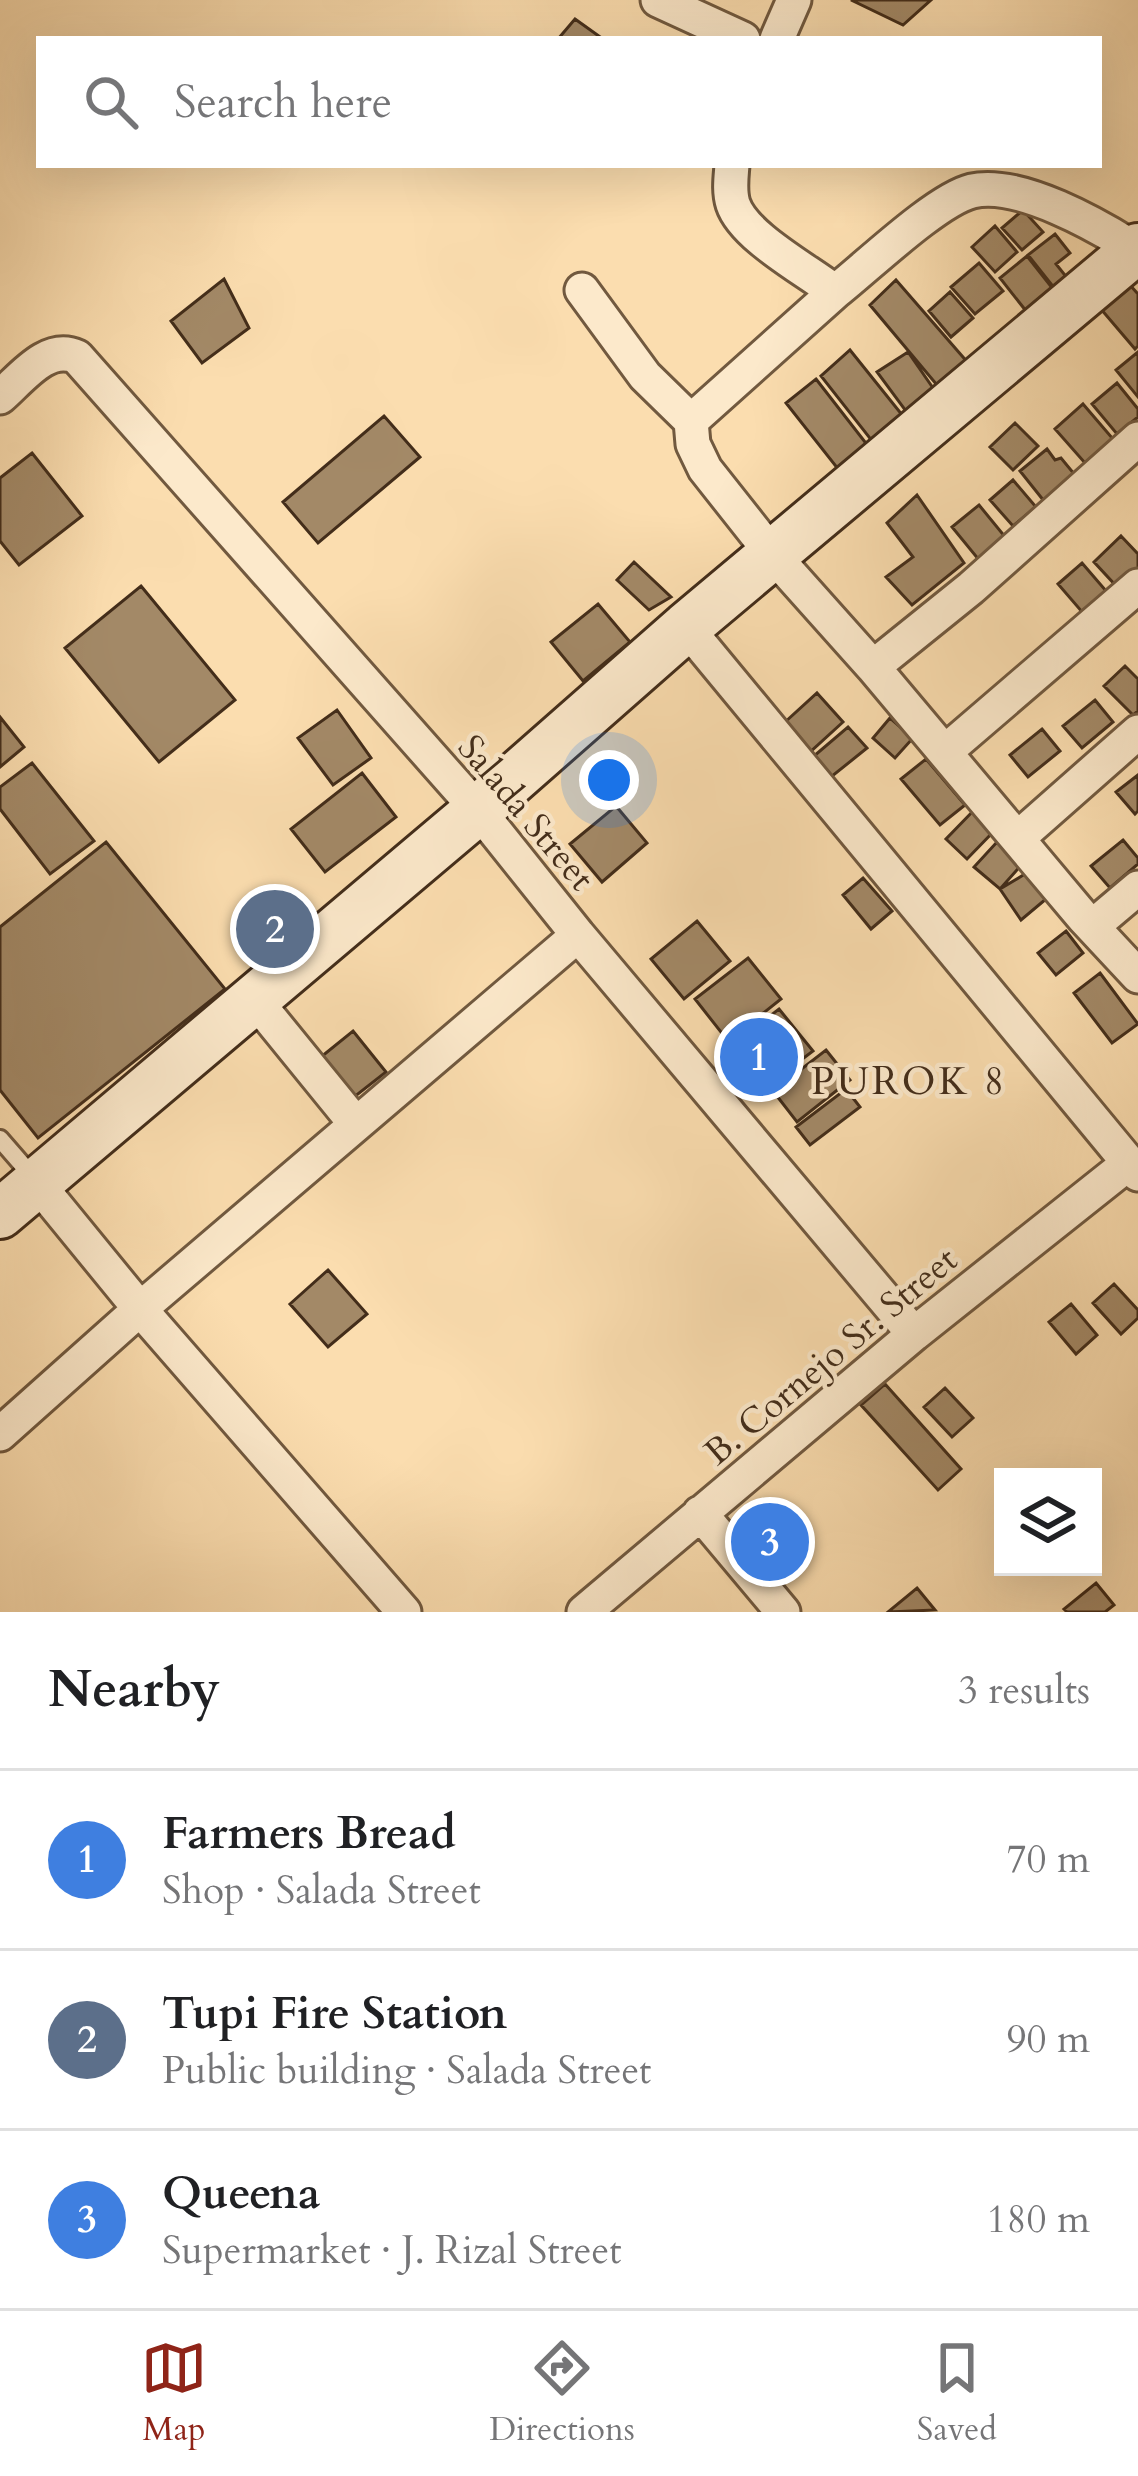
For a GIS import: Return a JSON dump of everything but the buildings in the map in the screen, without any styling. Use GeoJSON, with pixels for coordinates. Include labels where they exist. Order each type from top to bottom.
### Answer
{"type":"FeatureCollection","features":[{"type":"Feature","properties":{"kind":"street"},"geometry":{"type":"LineString","coordinates":[[658,0],[736,36]]}},
{"type":"Feature","properties":{"kind":"street"},"geometry":{"type":"LineString","coordinates":[[778,36],[794,0]]}},
{"type":"Feature","properties":{"kind":"street"},"geometry":{"type":"LineString","coordinates":[[732,168],[734,208],[746,224],[835,292]]}},
{"type":"Feature","properties":{"kind":"street"},"geometry":{"type":"LineString","coordinates":[[0,1214],[478,810],[686,627],[1137,249],[1017,193],[969,192],[954,198],[835,292],[691,421]]}},
{"type":"Feature","properties":{"kind":"street"},"geometry":{"type":"LineString","coordinates":[[582,290],[645,376],[691,421],[699,460],[773,555],[1138,976]]}},
{"type":"Feature","properties":{"kind":"street","name":"Salada Street"},"geometry":{"type":"LineString","coordinates":[[0,397],[47,357],[66,352],[85,365],[478,810],[914,1334]]}},
{"type":"Feature","properties":{"kind":"street"},"geometry":{"type":"LineString","coordinates":[[873,667],[971,588],[1138,439]]}},
{"type":"Feature","properties":{"kind":"street"},"geometry":{"type":"LineString","coordinates":[[946,751],[1138,586]]}},
{"type":"Feature","properties":{"kind":"street"},"geometry":{"type":"LineString","coordinates":[[686,627],[1134,1168]]}},
{"type":"Feature","properties":{"kind":"street"},"geometry":{"type":"LineString","coordinates":[[1018,838],[1138,732]]}},
{"type":"Feature","properties":{"kind":"street"},"geometry":{"type":"LineString","coordinates":[[1093,926],[1138,888]]}},
{"type":"Feature","properties":{"kind":"street"},"geometry":{"type":"LineString","coordinates":[[0,1434],[578,935]]}},
{"type":"Feature","properties":{"kind":"street"},"geometry":{"type":"LineString","coordinates":[[255,1000],[355,1124]]}},
{"type":"Feature","properties":{"kind":"street","name":"B. Cornejo Sr. Street"},"geometry":{"type":"LineString","coordinates":[[584,1612],[914,1334],[1134,1168]]}},
{"type":"Feature","properties":{"kind":"street"},"geometry":{"type":"LineString","coordinates":[[37,1183],[140,1309],[404,1612]]}},
{"type":"Feature","properties":{"kind":"street"},"geometry":{"type":"LineString","coordinates":[[700,1513],[783,1612]]}},
{"type":"Feature","properties":{"kind":"lane"},"geometry":{"type":"LineString","coordinates":[[0,1139],[37,1183]]}},
{"type":"Feature","properties":{"kind":"place","name":"Tupi Fire Station"},"geometry":{"type":"Point","coordinates":[275,929]}},
{"type":"Feature","properties":{"kind":"place","name":"Farmers Bread"},"geometry":{"type":"Point","coordinates":[759,1057]}},
{"type":"Feature","properties":{"kind":"place","name":"Queena"},"geometry":{"type":"Point","coordinates":[770,1542]}},
{"type":"Feature","properties":{"kind":"district","name":"PUROK 8"},"geometry":{"type":"Point","coordinates":[909,1080]}}]}
